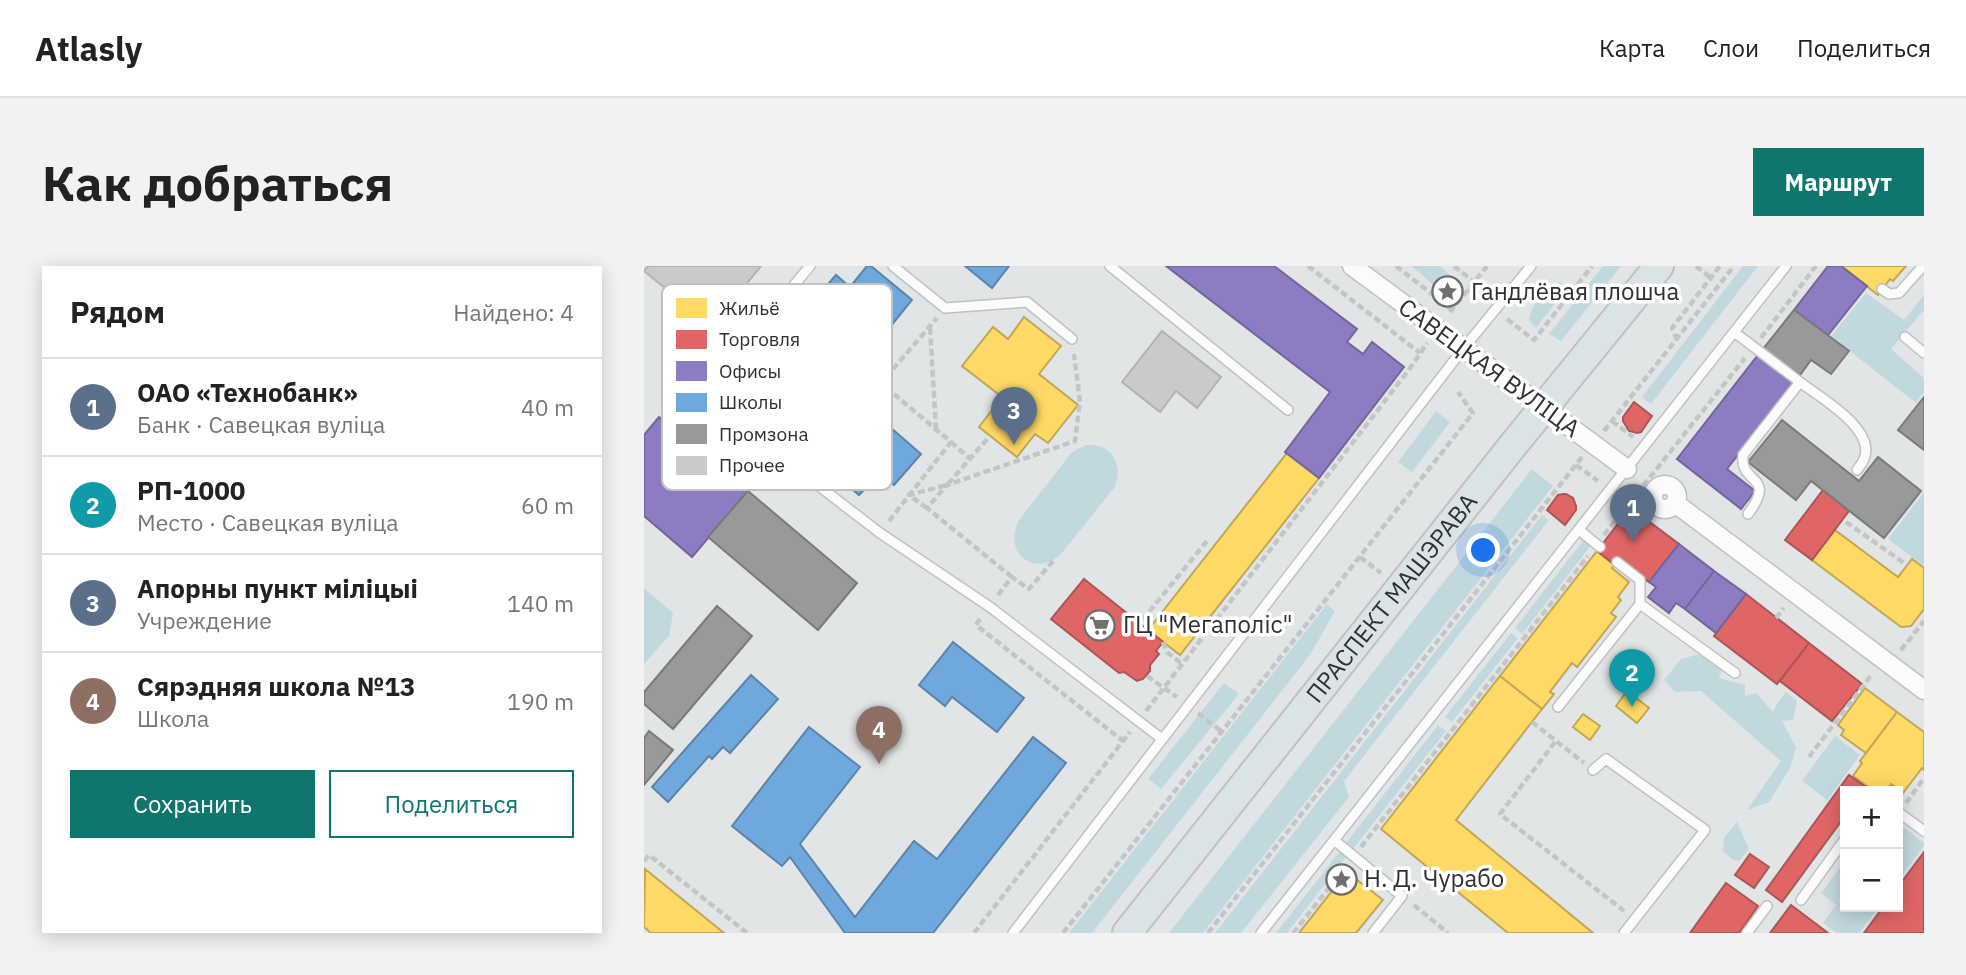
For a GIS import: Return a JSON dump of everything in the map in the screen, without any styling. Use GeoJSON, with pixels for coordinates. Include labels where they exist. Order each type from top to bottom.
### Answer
{"type":"FeatureCollection","features":[{"type":"Feature","properties":{"kind":"main road","name":"ПРАСПЕКТ МАШЭРАВА"},"geometry":{"type":"LineString","coordinates":[[1127,933],[1659,266]]}},
{"type":"Feature","properties":{"kind":"street","name":"САВЕЦКАЯ ВУЛІЦА"},"geometry":{"type":"LineString","coordinates":[[1352,266],[1626,469]]}},
{"type":"Feature","properties":{"kind":"street"},"geometry":{"type":"LineString","coordinates":[[1650,485],[1653,500],[1658,507],[1669,508],[1675,503],[1924,690]]}},
{"type":"Feature","properties":{"kind":"lane"},"geometry":{"type":"LineString","coordinates":[[795,284],[810,266]]}},
{"type":"Feature","properties":{"kind":"lane"},"geometry":{"type":"LineString","coordinates":[[893,266],[945,309],[1027,302],[1072,339]]}},
{"type":"Feature","properties":{"kind":"lane"},"geometry":{"type":"LineString","coordinates":[[1110,266],[1288,411]]}},
{"type":"Feature","properties":{"kind":"lane"},"geometry":{"type":"LineString","coordinates":[[1013,933],[1463,349],[1531,266]]}},
{"type":"Feature","properties":{"kind":"lane"},"geometry":{"type":"LineString","coordinates":[[1261,933],[1786,266]]}},
{"type":"Feature","properties":{"kind":"lane"},"geometry":{"type":"LineString","coordinates":[[1882,289],[1889,294],[1899,293],[1923,266]]}},
{"type":"Feature","properties":{"kind":"lane"},"geometry":{"type":"LineString","coordinates":[[1734,332],[1851,421],[1861,433],[1866,447],[1865,456],[1857,470]]}},
{"type":"Feature","properties":{"kind":"lane"},"geometry":{"type":"LineString","coordinates":[[1905,337],[1924,353]]}},
{"type":"Feature","properties":{"kind":"lane"},"geometry":{"type":"LineString","coordinates":[[1748,514],[1757,502],[1760,491],[1756,481],[1744,468],[1743,456],[1800,382]]}},
{"type":"Feature","properties":{"kind":"lane"},"geometry":{"type":"LineString","coordinates":[[824,490],[880,533],[990,607],[1162,739]]}},
{"type":"Feature","properties":{"kind":"lane"},"geometry":{"type":"LineString","coordinates":[[1578,530],[1599,545]]}},
{"type":"Feature","properties":{"kind":"lane"},"geometry":{"type":"LineString","coordinates":[[1558,706],[1640,604],[1640,580],[1617,562]]}},
{"type":"Feature","properties":{"kind":"lane"},"geometry":{"type":"LineString","coordinates":[[1640,604],[1735,673]]}},
{"type":"Feature","properties":{"kind":"lane"},"geometry":{"type":"LineString","coordinates":[[1593,770],[1606,759],[1705,830],[1624,933]]}},
{"type":"Feature","properties":{"kind":"lane"},"geometry":{"type":"LineString","coordinates":[[1903,816],[1924,831]]}},
{"type":"Feature","properties":{"kind":"lane"},"geometry":{"type":"LineString","coordinates":[[1335,841],[1402,896],[1373,933]]}},
{"type":"Feature","properties":{"kind":"lane"},"geometry":{"type":"LineString","coordinates":[[1801,900],[1840,846]]}},
{"type":"Feature","properties":{"kind":"lane"},"geometry":{"type":"LineString","coordinates":[[1747,933],[1767,906]]}},
{"type":"Feature","properties":{"kind":"path"},"geometry":{"type":"LineString","coordinates":[[1308,266],[1420,354]]}},
{"type":"Feature","properties":{"kind":"path"},"geometry":{"type":"LineString","coordinates":[[1396,266],[1452,310],[1487,266]]}},
{"type":"Feature","properties":{"kind":"path"},"geometry":{"type":"LineString","coordinates":[[1454,266],[1474,282]]}},
{"type":"Feature","properties":{"kind":"path"},"geometry":{"type":"LineString","coordinates":[[1504,317],[1534,340],[1592,266]]}},
{"type":"Feature","properties":{"kind":"path"},"geometry":{"type":"LineString","coordinates":[[1696,266],[1711,278]]}},
{"type":"Feature","properties":{"kind":"path"},"geometry":{"type":"LineString","coordinates":[[1677,340],[1672,328],[1720,266]]}},
{"type":"Feature","properties":{"kind":"path"},"geometry":{"type":"LineString","coordinates":[[1603,431],[1734,266]]}},
{"type":"Feature","properties":{"kind":"path"},"geometry":{"type":"LineString","coordinates":[[1293,933],[1599,545],[1650,485],[1816,266]]}},
{"type":"Feature","properties":{"kind":"path"},"geometry":{"type":"LineString","coordinates":[[1468,289],[1475,294]]}},
{"type":"Feature","properties":{"kind":"path"},"geometry":{"type":"LineString","coordinates":[[892,370],[945,309]]}},
{"type":"Feature","properties":{"kind":"path"},"geometry":{"type":"LineString","coordinates":[[930,327],[936,429]]}},
{"type":"Feature","properties":{"kind":"path"},"geometry":{"type":"LineString","coordinates":[[909,495],[947,485],[1074,441],[1080,402],[1072,339]]}},
{"type":"Feature","properties":{"kind":"path"},"geometry":{"type":"LineString","coordinates":[[974,933],[1427,342]]}},
{"type":"Feature","properties":{"kind":"path"},"geometry":{"type":"LineString","coordinates":[[1063,933],[1474,413],[1458,391]]}},
{"type":"Feature","properties":{"kind":"path"},"geometry":{"type":"LineString","coordinates":[[892,392],[969,458]]}},
{"type":"Feature","properties":{"kind":"path"},"geometry":{"type":"LineString","coordinates":[[1612,421],[1634,438]]}},
{"type":"Feature","properties":{"kind":"path"},"geometry":{"type":"LineString","coordinates":[[927,508],[990,436]]}},
{"type":"Feature","properties":{"kind":"path"},"geometry":{"type":"LineString","coordinates":[[880,533],[951,442]]}},
{"type":"Feature","properties":{"kind":"path"},"geometry":{"type":"LineString","coordinates":[[1208,933],[1583,456]]}},
{"type":"Feature","properties":{"kind":"path"},"geometry":{"type":"LineString","coordinates":[[1576,464],[1599,481]]}},
{"type":"Feature","properties":{"kind":"path"},"geometry":{"type":"LineString","coordinates":[[909,495],[1012,577]]}},
{"type":"Feature","properties":{"kind":"path"},"geometry":{"type":"LineString","coordinates":[[1846,522],[1907,565]]}},
{"type":"Feature","properties":{"kind":"path"},"geometry":{"type":"LineString","coordinates":[[1148,630],[1144,618],[1207,541]]}},
{"type":"Feature","properties":{"kind":"path"},"geometry":{"type":"LineString","coordinates":[[1809,757],[1886,662],[1924,621]]}},
{"type":"Feature","properties":{"kind":"path"},"geometry":{"type":"LineString","coordinates":[[1163,642],[1167,652],[1182,664]]}},
{"type":"Feature","properties":{"kind":"path"},"geometry":{"type":"LineString","coordinates":[[1147,676],[1164,687]]}},
{"type":"Feature","properties":{"kind":"path"},"geometry":{"type":"LineString","coordinates":[[1532,722],[1593,770]]}},
{"type":"Feature","properties":{"kind":"path"},"geometry":{"type":"LineString","coordinates":[[1555,742],[1500,814],[1634,919]]}},
{"type":"Feature","properties":{"kind":"path"},"geometry":{"type":"LineString","coordinates":[[1903,805],[1924,778]]}},
{"type":"Feature","properties":{"kind":"path"},"geometry":{"type":"LineString","coordinates":[[644,861],[649,855],[747,933]]}},
{"type":"Feature","properties":{"kind":"path"},"geometry":{"type":"LineString","coordinates":[[1402,896],[1448,933]]}},
{"type":"Feature","properties":{"kind":"shaded area"},"geometry":{"type":"Polygon","coordinates":[[[1411,266],[1440,266],[1459,283],[1448,297],[1411,266]]]}},
{"type":"Feature","properties":{"kind":"shaded area"},"geometry":{"type":"Polygon","coordinates":[[[1603,266],[1621,266],[1561,341],[1549,334],[1603,266]]]}},
{"type":"Feature","properties":{"kind":"shaded area"},"geometry":{"type":"Polygon","coordinates":[[[1743,266],[1758,266],[1651,404],[1642,397],[1743,266]]]}},
{"type":"Feature","properties":{"kind":"shaded area"},"geometry":{"type":"Polygon","coordinates":[[[1560,282],[1566,289],[1536,328],[1529,320],[1536,302],[1560,282]]]}},
{"type":"Feature","properties":{"kind":"shaded area"},"geometry":{"type":"Polygon","coordinates":[[[1866,293],[1904,320],[1924,295],[1924,310],[1891,349],[1924,378],[1924,392],[1916,403],[1831,336],[1866,293]]]}},
{"type":"Feature","properties":{"kind":"shaded area"},"geometry":{"type":"Polygon","coordinates":[[[1436,411],[1450,422],[1412,472],[1398,462],[1436,411]]]}},
{"type":"Feature","properties":{"kind":"shaded area"},"geometry":{"type":"Polygon","coordinates":[[[1086,445],[1104,448],[1112,454],[1118,471],[1114,488],[1061,554],[1041,564],[1031,563],[1018,551],[1015,542],[1019,520],[1072,452],[1086,445]]]}},
{"type":"Feature","properties":{"kind":"shaded area"},"geometry":{"type":"Polygon","coordinates":[[[1532,469],[1553,486],[1203,933],[1169,933],[1532,469]]]}},
{"type":"Feature","properties":{"kind":"shaded area"},"geometry":{"type":"Polygon","coordinates":[[[1924,492],[1924,566],[1888,539],[1924,492]]]}},
{"type":"Feature","properties":{"kind":"shaded area"},"geometry":{"type":"Polygon","coordinates":[[[1542,515],[1549,520],[1344,781],[1349,797],[1241,933],[1215,933],[1542,515]]]}},
{"type":"Feature","properties":{"kind":"shaded area"},"geometry":{"type":"Polygon","coordinates":[[[1585,538],[1592,544],[1522,634],[1515,628],[1585,538]]]}},
{"type":"Feature","properties":{"kind":"shaded area"},"geometry":{"type":"Polygon","coordinates":[[[644,588],[673,613],[669,636],[644,664],[644,588]]]}},
{"type":"Feature","properties":{"kind":"shaded area"},"geometry":{"type":"Polygon","coordinates":[[[1327,604],[1335,611],[1310,655],[1092,933],[1069,933],[1327,604]]]}},
{"type":"Feature","properties":{"kind":"shaded area"},"geometry":{"type":"Polygon","coordinates":[[[1511,633],[1518,638],[1452,722],[1445,717],[1511,633]]]}},
{"type":"Feature","properties":{"kind":"shaded area"},"geometry":{"type":"Polygon","coordinates":[[[1707,652],[1724,662],[1719,678],[1745,685],[1745,696],[1756,693],[1773,712],[1786,692],[1797,701],[1793,720],[1782,721],[1796,748],[1790,768],[1769,802],[1747,810],[1781,761],[1701,691],[1675,692],[1664,680],[1681,659],[1707,652]]]}},
{"type":"Feature","properties":{"kind":"shaded area"},"geometry":{"type":"Polygon","coordinates":[[[1224,683],[1239,694],[1161,789],[1148,779],[1224,683]]]}},
{"type":"Feature","properties":{"kind":"shaded area"},"geometry":{"type":"Polygon","coordinates":[[[1438,725],[1446,731],[1353,849],[1346,843],[1438,725]]]}},
{"type":"Feature","properties":{"kind":"shaded area"},"geometry":{"type":"Polygon","coordinates":[[[1835,736],[1860,755],[1827,800],[1802,781],[1835,736]]]}},
{"type":"Feature","properties":{"kind":"shaded area"},"geometry":{"type":"Polygon","coordinates":[[[1737,822],[1749,849],[1739,861],[1733,860],[1723,851],[1724,838],[1737,822]]]}},
{"type":"Feature","properties":{"kind":"shaded area"},"geometry":{"type":"Polygon","coordinates":[[[1903,827],[1924,843],[1903,874],[1903,827]]]}},
{"type":"Feature","properties":{"kind":"shaded area"},"geometry":{"type":"Polygon","coordinates":[[[1340,851],[1347,856],[1287,933],[1276,933],[1340,851]]]}},
{"type":"Feature","properties":{"kind":"shaded area"},"geometry":{"type":"Polygon","coordinates":[[[1840,868],[1840,912],[1875,912],[1859,933],[1837,933],[1823,923],[1836,905],[1821,893],[1840,868]]]}},
{"type":"Feature","properties":{"kind":"building: Жильё"},"geometry":{"type":"Polygon","coordinates":[[[1841,266],[1906,266],[1893,281],[1890,279],[1878,295],[1841,266]]]}},
{"type":"Feature","properties":{"kind":"building: Жильё"},"geometry":{"type":"Polygon","coordinates":[[[1024,317],[1061,346],[1039,374],[1078,405],[1048,443],[1035,434],[1017,457],[979,427],[1002,397],[962,366],[993,327],[1008,339],[1024,317]]]}},
{"type":"Feature","properties":{"kind":"building: Жильё"},"geometry":{"type":"Polygon","coordinates":[[[1287,453],[1319,478],[1180,655],[1148,630],[1287,453]]]}},
{"type":"Feature","properties":{"kind":"building: Жильё"},"geometry":{"type":"Polygon","coordinates":[[[1835,530],[1898,577],[1912,559],[1924,568],[1924,609],[1911,626],[1901,627],[1812,560],[1835,530]]]}},
{"type":"Feature","properties":{"kind":"building: Жильё"},"geometry":{"type":"Polygon","coordinates":[[[1597,551],[1629,582],[1618,597],[1621,600],[1611,613],[1616,617],[1577,667],[1572,663],[1550,692],[1554,694],[1542,709],[1500,676],[1597,551]]]}},
{"type":"Feature","properties":{"kind":"building: Жильё"},"geometry":{"type":"Polygon","coordinates":[[[1500,676],[1542,709],[1456,820],[1593,933],[1508,933],[1381,829],[1500,676]]]}},
{"type":"Feature","properties":{"kind":"building: Жильё"},"geometry":{"type":"Polygon","coordinates":[[[1865,688],[1897,712],[1866,753],[1841,735],[1844,730],[1838,725],[1865,688]]]}},
{"type":"Feature","properties":{"kind":"building: Жильё"},"geometry":{"type":"Polygon","coordinates":[[[1627,691],[1649,708],[1637,723],[1616,706],[1627,691]]]}},
{"type":"Feature","properties":{"kind":"building: Жильё"},"geometry":{"type":"Polygon","coordinates":[[[1897,712],[1924,732],[1924,770],[1922,768],[1903,793],[1903,786],[1867,786],[1853,776],[1862,763],[1860,761],[1897,712]]]}},
{"type":"Feature","properties":{"kind":"building: Жильё"},"geometry":{"type":"Polygon","coordinates":[[[1583,714],[1600,726],[1590,740],[1573,727],[1583,714]]]}},
{"type":"Feature","properties":{"kind":"building: Жильё"},"geometry":{"type":"Polygon","coordinates":[[[645,869],[724,933],[651,933],[644,927],[645,869]]]}},
{"type":"Feature","properties":{"kind":"building: Жильё"},"geometry":{"type":"Polygon","coordinates":[[[1347,872],[1383,900],[1356,933],[1299,933],[1347,872]]]}},
{"type":"Feature","properties":{"kind":"building: Торговля"},"geometry":{"type":"Polygon","coordinates":[[[1634,402],[1652,416],[1641,432],[1637,433],[1629,431],[1623,421],[1634,402]]]}},
{"type":"Feature","properties":{"kind":"building: Торговля"},"geometry":{"type":"Polygon","coordinates":[[[1823,490],[1849,511],[1812,560],[1785,540],[1823,490]]]}},
{"type":"Feature","properties":{"kind":"building: Торговля"},"geometry":{"type":"Polygon","coordinates":[[[1566,494],[1573,498],[1576,510],[1565,525],[1547,510],[1558,495],[1566,494]]]}},
{"type":"Feature","properties":{"kind":"building: Торговля"},"geometry":{"type":"Polygon","coordinates":[[[1635,511],[1679,544],[1649,582],[1618,559],[1615,565],[1597,551],[1627,512],[1635,511]]]}},
{"type":"Feature","properties":{"kind":"building: Торговля","name":"ГЦ \"Мегаполіс\""},"geometry":{"type":"Polygon","coordinates":[[[1084,579],[1163,642],[1156,651],[1159,654],[1150,665],[1150,671],[1143,679],[1137,681],[1124,672],[1119,673],[1051,619],[1084,579]]]}},
{"type":"Feature","properties":{"kind":"building: Торговля"},"geometry":{"type":"Polygon","coordinates":[[[1746,594],[1809,643],[1777,684],[1714,636],[1746,594]]]}},
{"type":"Feature","properties":{"kind":"building: Торговля"},"geometry":{"type":"Polygon","coordinates":[[[1809,643],[1862,684],[1832,721],[1780,681],[1809,643]]]}},
{"type":"Feature","properties":{"kind":"building: Торговля"},"geometry":{"type":"Polygon","coordinates":[[[1849,775],[1865,786],[1841,786],[1849,775]]]}},
{"type":"Feature","properties":{"kind":"building: Торговля"},"geometry":{"type":"Polygon","coordinates":[[[1840,787],[1840,823],[1782,902],[1766,890],[1840,787]]]}},
{"type":"Feature","properties":{"kind":"building: Торговля"},"geometry":{"type":"Polygon","coordinates":[[[1924,852],[1924,933],[1864,933],[1879,912],[1903,912],[1903,880],[1924,852]]]}},
{"type":"Feature","properties":{"kind":"building: Торговля"},"geometry":{"type":"Polygon","coordinates":[[[1750,854],[1769,867],[1754,888],[1735,875],[1750,854]]]}},
{"type":"Feature","properties":{"kind":"building: Торговля"},"geometry":{"type":"Polygon","coordinates":[[[1726,883],[1758,906],[1739,933],[1690,933],[1726,883]]]}},
{"type":"Feature","properties":{"kind":"building: Торговля"},"geometry":{"type":"Polygon","coordinates":[[[1791,905],[1828,933],[1770,933],[1791,905]]]}},
{"type":"Feature","properties":{"kind":"building: Офисы"},"geometry":{"type":"Polygon","coordinates":[[[1166,266],[1274,266],[1357,329],[1347,342],[1363,354],[1372,342],[1404,367],[1319,478],[1285,452],[1330,392],[1166,266]]]}},
{"type":"Feature","properties":{"kind":"building: Офисы"},"geometry":{"type":"Polygon","coordinates":[[[1828,266],[1841,266],[1867,286],[1828,335],[1794,310],[1828,266]]]}},
{"type":"Feature","properties":{"kind":"building: Офисы"},"geometry":{"type":"Polygon","coordinates":[[[1758,355],[1794,383],[1727,469],[1755,491],[1741,509],[1677,459],[1758,355]]]}},
{"type":"Feature","properties":{"kind":"building: Офисы"},"geometry":{"type":"Polygon","coordinates":[[[659,417],[662,419],[662,490],[748,491],[692,557],[644,516],[644,435],[659,417]]]}},
{"type":"Feature","properties":{"kind":"building: Офисы"},"geometry":{"type":"Polygon","coordinates":[[[1679,544],[1714,571],[1685,609],[1676,603],[1669,613],[1648,597],[1656,587],[1649,582],[1679,544]]]}},
{"type":"Feature","properties":{"kind":"building: Офисы"},"geometry":{"type":"Polygon","coordinates":[[[1714,571],[1746,594],[1716,633],[1685,609],[1714,571]]]}},
{"type":"Feature","properties":{"kind":"building: Школы"},"geometry":{"type":"Polygon","coordinates":[[[867,266],[871,266],[912,300],[892,325],[892,284],[852,284],[867,266]]]}},
{"type":"Feature","properties":{"kind":"building: Школы"},"geometry":{"type":"Polygon","coordinates":[[[965,266],[1009,266],[992,288],[965,266]]]}},
{"type":"Feature","properties":{"kind":"building: Школы"},"geometry":{"type":"Polygon","coordinates":[[[836,275],[846,284],[828,284],[836,275]]]}},
{"type":"Feature","properties":{"kind":"building: Школы"},"geometry":{"type":"Polygon","coordinates":[[[892,429],[921,454],[894,485],[892,483],[892,429]]]}},
{"type":"Feature","properties":{"kind":"building: Школы"},"geometry":{"type":"Polygon","coordinates":[[[953,642],[1024,698],[997,732],[952,697],[945,706],[919,685],[953,642]]]}},
{"type":"Feature","properties":{"kind":"building: Школы"},"geometry":{"type":"Polygon","coordinates":[[[751,675],[778,699],[730,753],[723,747],[712,759],[709,756],[668,802],[652,787],[751,675]]]}},
{"type":"Feature","properties":{"kind":"building: Школы"},"geometry":{"type":"Polygon","coordinates":[[[809,727],[860,767],[800,844],[855,917],[914,841],[937,859],[1033,737],[1066,763],[933,933],[845,933],[790,857],[782,866],[732,826],[809,727]]]}},
{"type":"Feature","properties":{"kind":"building: Промзона"},"geometry":{"type":"Polygon","coordinates":[[[1794,310],[1849,351],[1831,374],[1811,360],[1800,375],[1763,349],[1794,310]]]}},
{"type":"Feature","properties":{"kind":"building: Промзона"},"geometry":{"type":"Polygon","coordinates":[[[1924,397],[1924,450],[1898,430],[1924,397]]]}},
{"type":"Feature","properties":{"kind":"building: Промзона"},"geometry":{"type":"Polygon","coordinates":[[[1782,420],[1859,481],[1878,457],[1921,491],[1884,538],[1811,481],[1796,500],[1748,462],[1782,420]]]}},
{"type":"Feature","properties":{"kind":"building: Промзона"},"geometry":{"type":"Polygon","coordinates":[[[748,491],[857,583],[818,630],[708,537],[748,491]]]}},
{"type":"Feature","properties":{"kind":"building: Промзона"},"geometry":{"type":"Polygon","coordinates":[[[717,606],[752,636],[673,729],[644,704],[644,692],[717,606]]]}},
{"type":"Feature","properties":{"kind":"building: Промзона"},"geometry":{"type":"Polygon","coordinates":[[[649,731],[673,750],[644,785],[644,738],[649,731]]]}},
{"type":"Feature","properties":{"kind":"building: Прочее"},"geometry":{"type":"Polygon","coordinates":[[[648,266],[761,266],[746,284],[662,286],[644,271],[648,266]]]}},
{"type":"Feature","properties":{"kind":"building: Прочее"},"geometry":{"type":"Polygon","coordinates":[[[1162,331],[1221,377],[1197,408],[1176,391],[1160,412],[1122,382],[1162,331]]]}},
{"type":"Feature","properties":{"kind":"place","name":"Гандлёвая плошча"},"geometry":{"type":"Point","coordinates":[1448,292]}},
{"type":"Feature","properties":{"kind":"place","name":"Апорны пункт міліцыі"},"geometry":{"type":"Point","coordinates":[1014,445]}},
{"type":"Feature","properties":{"kind":"place","name":"ОАО «Технобанк»"},"geometry":{"type":"Point","coordinates":[1633,542]}},
{"type":"Feature","properties":{"kind":"place","name":"ГЦ \"Мегаполіс\""},"geometry":{"type":"Point","coordinates":[1100,625]}},
{"type":"Feature","properties":{"kind":"place","name":"РП-1000"},"geometry":{"type":"Point","coordinates":[1632,707]}},
{"type":"Feature","properties":{"kind":"place","name":"Сярэдняя школа №13"},"geometry":{"type":"Point","coordinates":[879,764]}},
{"type":"Feature","properties":{"kind":"place","name":"Н. Д. Чурабо"},"geometry":{"type":"Point","coordinates":[1341,879]}}]}
